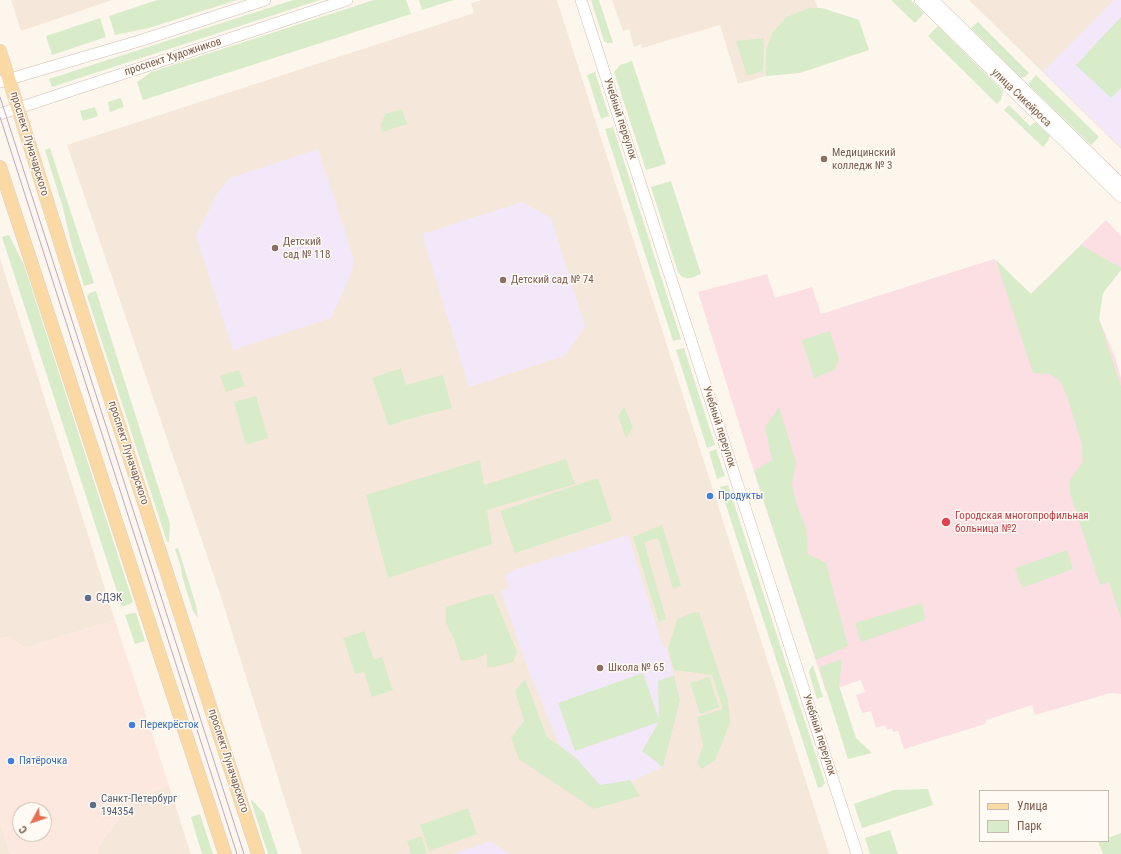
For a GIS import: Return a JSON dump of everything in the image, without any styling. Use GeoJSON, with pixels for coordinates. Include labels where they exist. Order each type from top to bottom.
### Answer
{"type":"FeatureCollection","features":[{"type":"Feature","properties":{"kind":"main road","name":"проспект Луначарского"},"geometry":{"type":"LineString","coordinates":[[0,52],[4,81],[18,108],[72,280],[258,854]]}},
{"type":"Feature","properties":{"kind":"main road"},"geometry":{"type":"LineString","coordinates":[[0,167],[225,854]]}},
{"type":"Feature","properties":{"kind":"street"},"geometry":{"type":"LineString","coordinates":[[4,81],[139,41],[265,0]]}},
{"type":"Feature","properties":{"kind":"street","name":"проспект Художников"},"geometry":{"type":"LineString","coordinates":[[0,114],[347,0]]}},
{"type":"Feature","properties":{"kind":"street","name":"Учебный переулок"},"geometry":{"type":"LineString","coordinates":[[581,0],[857,854]]}},
{"type":"Feature","properties":{"kind":"street","name":"улица Сикейроса"},"geometry":{"type":"LineString","coordinates":[[920,0],[1121,197]]}},
{"type":"Feature","properties":{"kind":"street","name":"улица Сикейроса"},"geometry":{"type":"LineString","coordinates":[[933,0],[1121,184]]}},
{"type":"Feature","properties":{"kind":"shaded area"},"geometry":{"type":"Polygon","coordinates":[[[11,0],[112,0],[21,31],[11,0]]]}},
{"type":"Feature","properties":{"kind":"shaded area"},"geometry":{"type":"Polygon","coordinates":[[[482,0],[557,0],[829,854],[302,854],[219,591],[67,145],[474,13],[471,3],[482,0]]]}},
{"type":"Feature","properties":{"kind":"shaded area"},"geometry":{"type":"Polygon","coordinates":[[[612,0],[815,0],[818,8],[809,8],[786,17],[772,33],[766,49],[766,76],[738,84],[720,25],[642,48],[641,44],[634,47],[629,29],[623,31],[612,0]]]}},
{"type":"Feature","properties":{"kind":"shaded area"},"geometry":{"type":"Polygon","coordinates":[[[969,0],[1121,0],[1121,149],[969,0]]]}},
{"type":"Feature","properties":{"kind":"shaded area"},"geometry":{"type":"Polygon","coordinates":[[[1114,0],[1121,0],[1121,147],[1043,72],[1114,0]]]}},
{"type":"Feature","properties":{"kind":"shaded area","name":"Детский сад № 118"},"geometry":{"type":"Polygon","coordinates":[[[318,149],[354,261],[349,279],[331,318],[233,350],[196,236],[218,192],[230,178],[318,149]]]}},
{"type":"Feature","properties":{"kind":"shaded area","name":"Детский сад № 74"},"geometry":{"type":"Polygon","coordinates":[[[522,202],[551,218],[585,326],[566,355],[469,387],[422,234],[522,202]]]}},
{"type":"Feature","properties":{"kind":"shaded area","name":"Городская многопрофильная больница №2"},"geometry":{"type":"Polygon","coordinates":[[[1106,220],[1121,236],[1121,270],[1102,294],[1099,319],[1115,357],[1121,378],[1121,694],[1110,693],[1035,715],[1032,705],[986,720],[985,724],[904,749],[898,731],[893,732],[892,728],[887,730],[885,725],[876,728],[871,711],[862,713],[856,695],[865,692],[861,680],[826,692],[750,459],[698,292],[767,274],[775,298],[812,287],[821,314],[994,259],[1031,294],[1106,220]]]}},
{"type":"Feature","properties":{"kind":"shaded area"},"geometry":{"type":"Polygon","coordinates":[[[0,258],[115,620],[25,648],[8,637],[0,639],[0,258]]]}},
{"type":"Feature","properties":{"kind":"shaded area","name":"Школа № 65"},"geometry":{"type":"Polygon","coordinates":[[[628,535],[663,647],[666,646],[680,701],[663,767],[603,794],[564,757],[525,661],[501,591],[509,588],[505,576],[514,570],[628,535]]]}},
{"type":"Feature","properties":{"kind":"shaded area"},"geometry":{"type":"Polygon","coordinates":[[[115,620],[169,786],[133,798],[97,849],[99,854],[10,854],[0,822],[0,639],[8,637],[25,648],[115,620]]]}},
{"type":"Feature","properties":{"kind":"shaded area"},"geometry":{"type":"Polygon","coordinates":[[[169,786],[191,854],[99,854],[97,849],[133,798],[169,786]]]}},
{"type":"Feature","properties":{"kind":"shaded area"},"geometry":{"type":"Polygon","coordinates":[[[0,822],[10,854],[0,854],[0,822]]]}},
{"type":"Feature","properties":{"kind":"shaded area"},"geometry":{"type":"Polygon","coordinates":[[[491,841],[509,854],[452,854],[491,841]]]}},
{"type":"Feature","properties":{"kind":"green space"},"geometry":{"type":"Polygon","coordinates":[[[157,0],[237,0],[149,28],[115,35],[109,16],[157,0]]]}},
{"type":"Feature","properties":{"kind":"green space"},"geometry":{"type":"Polygon","coordinates":[[[293,0],[320,0],[52,87],[49,79],[293,0]]]}},
{"type":"Feature","properties":{"kind":"green space"},"geometry":{"type":"Polygon","coordinates":[[[374,0],[406,0],[411,14],[143,100],[137,82],[151,72],[374,0]]]}},
{"type":"Feature","properties":{"kind":"green space"},"geometry":{"type":"Polygon","coordinates":[[[419,0],[454,0],[422,10],[419,0]]]}},
{"type":"Feature","properties":{"kind":"green space"},"geometry":{"type":"Polygon","coordinates":[[[591,0],[599,0],[613,43],[607,43],[604,41],[591,0]]]}},
{"type":"Feature","properties":{"kind":"green space"},"geometry":{"type":"Polygon","coordinates":[[[891,0],[911,0],[924,13],[915,23],[891,0]]]}},
{"type":"Feature","properties":{"kind":"green space"},"geometry":{"type":"Polygon","coordinates":[[[809,8],[822,8],[859,20],[869,50],[800,73],[766,76],[766,49],[772,33],[786,17],[809,8]]]}},
{"type":"Feature","properties":{"kind":"green space"},"geometry":{"type":"Polygon","coordinates":[[[1121,17],[1121,88],[1111,98],[1076,65],[1121,17]]]}},
{"type":"Feature","properties":{"kind":"green space"},"geometry":{"type":"Polygon","coordinates":[[[100,18],[106,37],[52,55],[46,36],[100,18]]]}},
{"type":"Feature","properties":{"kind":"green space"},"geometry":{"type":"Polygon","coordinates":[[[978,22],[1029,73],[1026,76],[1020,77],[971,28],[978,22]]]}},
{"type":"Feature","properties":{"kind":"green space"},"geometry":{"type":"Polygon","coordinates":[[[938,26],[1003,91],[1001,100],[997,104],[928,36],[938,26]]]}},
{"type":"Feature","properties":{"kind":"green space"},"geometry":{"type":"Polygon","coordinates":[[[764,38],[763,71],[747,76],[736,41],[764,38]]]}},
{"type":"Feature","properties":{"kind":"green space"},"geometry":{"type":"Polygon","coordinates":[[[632,61],[666,164],[646,170],[614,72],[620,65],[632,61]]]}},
{"type":"Feature","properties":{"kind":"green space"},"geometry":{"type":"Polygon","coordinates":[[[595,72],[609,116],[601,119],[587,75],[595,72]]]}},
{"type":"Feature","properties":{"kind":"green space"},"geometry":{"type":"Polygon","coordinates":[[[1036,75],[1099,137],[1091,145],[1030,86],[1029,83],[1036,75]]]}},
{"type":"Feature","properties":{"kind":"green space"},"geometry":{"type":"Polygon","coordinates":[[[121,98],[124,107],[110,112],[108,102],[121,98]]]}},
{"type":"Feature","properties":{"kind":"green space"},"geometry":{"type":"Polygon","coordinates":[[[1009,105],[1030,126],[1035,122],[1050,136],[1043,147],[1004,110],[1009,105]]]}},
{"type":"Feature","properties":{"kind":"green space"},"geometry":{"type":"Polygon","coordinates":[[[95,107],[98,116],[83,121],[80,111],[95,107]]]}},
{"type":"Feature","properties":{"kind":"green space"},"geometry":{"type":"Polygon","coordinates":[[[402,109],[407,124],[382,132],[381,125],[385,114],[402,109]]]}},
{"type":"Feature","properties":{"kind":"green space"},"geometry":{"type":"Polygon","coordinates":[[[613,127],[681,339],[673,341],[605,129],[613,127]]]}},
{"type":"Feature","properties":{"kind":"green space"},"geometry":{"type":"Polygon","coordinates":[[[50,148],[94,283],[84,286],[71,243],[63,208],[45,150],[50,148]]]}},
{"type":"Feature","properties":{"kind":"green space"},"geometry":{"type":"Polygon","coordinates":[[[671,181],[701,274],[691,278],[683,277],[678,272],[651,187],[671,181]]]}},
{"type":"Feature","properties":{"kind":"green space"},"geometry":{"type":"Polygon","coordinates":[[[9,235],[24,265],[133,602],[122,607],[2,237],[9,235]]]}},
{"type":"Feature","properties":{"kind":"green space"},"geometry":{"type":"Polygon","coordinates":[[[1081,245],[1121,268],[1103,293],[1099,319],[1121,387],[1121,619],[1109,582],[1100,585],[1070,493],[1070,480],[1083,462],[1082,445],[1068,399],[1061,382],[1050,374],[1033,373],[996,260],[1031,294],[1081,245]]]}},
{"type":"Feature","properties":{"kind":"green space"},"geometry":{"type":"Polygon","coordinates":[[[96,291],[170,524],[169,542],[167,542],[87,296],[96,291]]]}},
{"type":"Feature","properties":{"kind":"green space"},"geometry":{"type":"Polygon","coordinates":[[[830,331],[839,359],[835,370],[814,378],[802,340],[830,331]]]}},
{"type":"Feature","properties":{"kind":"green space"},"geometry":{"type":"Polygon","coordinates":[[[684,348],[715,445],[707,448],[676,350],[684,348]]]}},
{"type":"Feature","properties":{"kind":"green space"},"geometry":{"type":"Polygon","coordinates":[[[401,368],[406,385],[443,375],[452,408],[401,421],[400,423],[399,422],[389,426],[372,378],[401,368]]]}},
{"type":"Feature","properties":{"kind":"green space"},"geometry":{"type":"Polygon","coordinates":[[[239,370],[245,386],[226,392],[220,376],[239,370]]]}},
{"type":"Feature","properties":{"kind":"green space"},"geometry":{"type":"Polygon","coordinates":[[[256,396],[268,438],[246,445],[234,402],[256,396]]]}},
{"type":"Feature","properties":{"kind":"green space"},"geometry":{"type":"Polygon","coordinates":[[[624,407],[633,427],[626,438],[618,416],[624,407]]]}},
{"type":"Feature","properties":{"kind":"green space"},"geometry":{"type":"Polygon","coordinates":[[[779,407],[796,462],[792,484],[796,503],[806,528],[808,554],[826,563],[848,646],[816,660],[754,471],[772,460],[765,427],[779,407]]]}},
{"type":"Feature","properties":{"kind":"green space"},"geometry":{"type":"Polygon","coordinates":[[[716,449],[725,476],[717,479],[709,452],[716,449]]]}},
{"type":"Feature","properties":{"kind":"green space"},"geometry":{"type":"Polygon","coordinates":[[[566,459],[575,484],[487,510],[492,544],[388,578],[366,495],[480,460],[484,485],[566,459]]]}},
{"type":"Feature","properties":{"kind":"green space"},"geometry":{"type":"Polygon","coordinates":[[[598,478],[612,521],[515,553],[500,511],[598,478]]]}},
{"type":"Feature","properties":{"kind":"green space"},"geometry":{"type":"Polygon","coordinates":[[[728,485],[825,783],[822,787],[818,788],[720,487],[728,485]]]}},
{"type":"Feature","properties":{"kind":"green space"},"geometry":{"type":"Polygon","coordinates":[[[662,525],[681,586],[673,589],[658,538],[644,542],[666,619],[659,622],[633,537],[662,525]]]}},
{"type":"Feature","properties":{"kind":"green space"},"geometry":{"type":"Polygon","coordinates":[[[178,548],[196,605],[198,618],[193,611],[182,576],[181,567],[175,549],[178,548]]]}},
{"type":"Feature","properties":{"kind":"green space"},"geometry":{"type":"Polygon","coordinates":[[[1067,550],[1073,569],[1022,588],[1015,568],[1067,550]]]}},
{"type":"Feature","properties":{"kind":"green space"},"geometry":{"type":"Polygon","coordinates":[[[493,594],[517,652],[513,662],[494,667],[487,667],[487,654],[475,659],[461,661],[454,639],[446,623],[446,607],[481,596],[493,594]]]}},
{"type":"Feature","properties":{"kind":"green space"},"geometry":{"type":"Polygon","coordinates":[[[922,603],[925,620],[861,642],[855,623],[922,603]]]}},
{"type":"Feature","properties":{"kind":"green space"},"geometry":{"type":"Polygon","coordinates":[[[699,612],[728,700],[730,723],[715,760],[702,769],[697,763],[703,746],[697,717],[723,709],[712,675],[674,670],[668,649],[677,620],[689,614],[699,612]]]}},
{"type":"Feature","properties":{"kind":"green space"},"geometry":{"type":"Polygon","coordinates":[[[136,613],[145,641],[135,644],[125,615],[136,613]]]}},
{"type":"Feature","properties":{"kind":"green space"},"geometry":{"type":"Polygon","coordinates":[[[364,631],[374,660],[382,657],[393,690],[372,697],[364,672],[355,674],[343,638],[364,631]]]}},
{"type":"Feature","properties":{"kind":"green space"},"geometry":{"type":"Polygon","coordinates":[[[842,659],[839,686],[856,738],[872,753],[848,759],[819,667],[842,659]]]}},
{"type":"Feature","properties":{"kind":"green space"},"geometry":{"type":"Polygon","coordinates":[[[813,665],[823,697],[817,699],[809,673],[813,665]]]}},
{"type":"Feature","properties":{"kind":"green space"},"geometry":{"type":"Polygon","coordinates":[[[643,673],[659,720],[658,681],[674,675],[680,701],[663,767],[642,751],[659,722],[575,751],[558,703],[643,673]]]}},
{"type":"Feature","properties":{"kind":"green space"},"geometry":{"type":"Polygon","coordinates":[[[709,677],[719,707],[700,714],[690,683],[709,677]]]}},
{"type":"Feature","properties":{"kind":"green space"},"geometry":{"type":"Polygon","coordinates":[[[525,679],[547,737],[575,757],[600,785],[630,780],[640,796],[594,809],[519,759],[511,738],[524,721],[515,691],[525,679]]]}},
{"type":"Feature","properties":{"kind":"green space"},"geometry":{"type":"Polygon","coordinates":[[[928,789],[933,805],[862,828],[854,804],[894,790],[928,789]]]}},
{"type":"Feature","properties":{"kind":"green space"},"geometry":{"type":"Polygon","coordinates":[[[252,800],[264,813],[278,854],[268,854],[251,801],[252,800]]]}},
{"type":"Feature","properties":{"kind":"green space"},"geometry":{"type":"Polygon","coordinates":[[[468,808],[477,834],[429,851],[420,825],[468,808]]]}},
{"type":"Feature","properties":{"kind":"green space"},"geometry":{"type":"Polygon","coordinates":[[[200,814],[213,854],[202,854],[191,817],[200,814]]]}},
{"type":"Feature","properties":{"kind":"green space"},"geometry":{"type":"Polygon","coordinates":[[[890,830],[898,854],[870,854],[865,838],[890,830]]]}},
{"type":"Feature","properties":{"kind":"green space"},"geometry":{"type":"Polygon","coordinates":[[[1121,833],[1121,854],[1103,854],[1098,842],[1109,842],[1109,838],[1121,833]]]}},
{"type":"Feature","properties":{"kind":"green space"},"geometry":{"type":"Polygon","coordinates":[[[421,836],[427,853],[411,854],[407,841],[421,836]]]}},
{"type":"Feature","properties":{"kind":"tram line"},"geometry":{"type":"LineString","coordinates":[[0,97],[244,854]]}},
{"type":"Feature","properties":{"kind":"tram line"},"geometry":{"type":"LineString","coordinates":[[0,117],[237,854]]}},
{"type":"Feature","properties":{"kind":"place","name":"Медицинский колледж № 3"},"geometry":{"type":"Point","coordinates":[824,159]}},
{"type":"Feature","properties":{"kind":"place","name":"Детский сад № 118"},"geometry":{"type":"Point","coordinates":[275,248]}},
{"type":"Feature","properties":{"kind":"place","name":"Детский сад № 74"},"geometry":{"type":"Point","coordinates":[503,280]}},
{"type":"Feature","properties":{"kind":"place","name":"Продукты"},"geometry":{"type":"Point","coordinates":[710,496]}},
{"type":"Feature","properties":{"kind":"place","name":"Городская многопрофильная больница №2"},"geometry":{"type":"Point","coordinates":[946,522]}},
{"type":"Feature","properties":{"kind":"place","name":"СДЭК"},"geometry":{"type":"Point","coordinates":[88,598]}},
{"type":"Feature","properties":{"kind":"place","name":"Школа № 65"},"geometry":{"type":"Point","coordinates":[600,668]}},
{"type":"Feature","properties":{"kind":"place","name":"Перекрёсток"},"geometry":{"type":"Point","coordinates":[132,725]}},
{"type":"Feature","properties":{"kind":"place","name":"Пятёрочка"},"geometry":{"type":"Point","coordinates":[11,761]}},
{"type":"Feature","properties":{"kind":"place","name":"Санкт-Петербург 194354"},"geometry":{"type":"Point","coordinates":[93,805]}}]}
